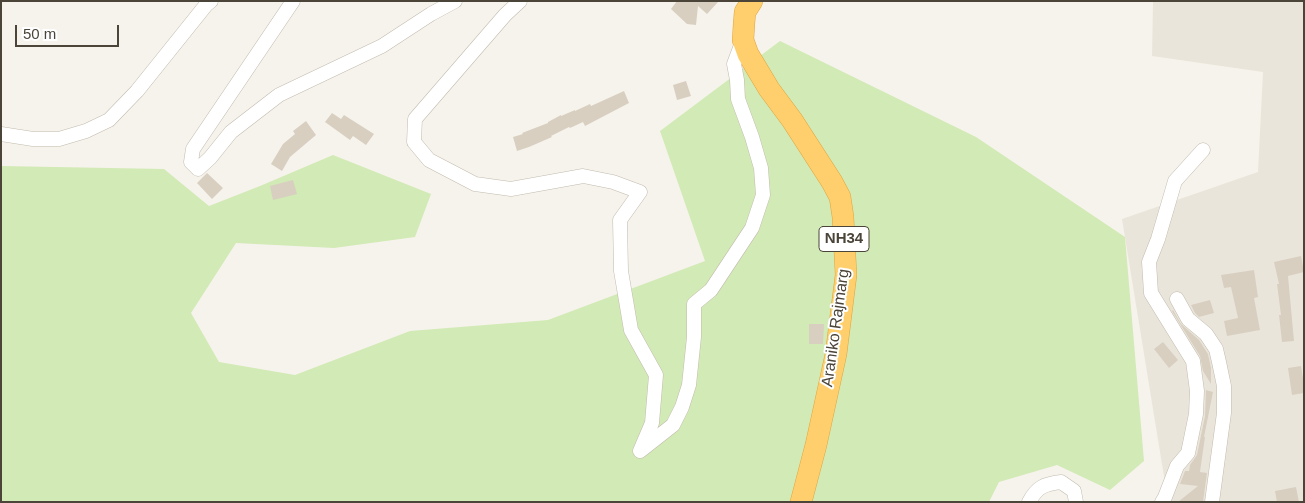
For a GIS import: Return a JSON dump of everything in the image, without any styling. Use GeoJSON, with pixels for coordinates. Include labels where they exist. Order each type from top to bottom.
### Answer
{"type":"FeatureCollection","features":[{"type":"Feature","properties":{"kind":"highway"},"geometry":{"type":"LineString","coordinates":[[743,40],[746,12],[752,1]]}},
{"type":"Feature","properties":{"kind":"highway","name":"Araniko Rajmarg"},"geometry":{"type":"LineString","coordinates":[[743,40],[754,64],[769,89],[792,120],[832,182],[840,198],[843,218],[846,275],[836,354],[801,502]]}},
{"type":"Feature","properties":{"kind":"street"},"geometry":{"type":"LineString","coordinates":[[1,134],[33,139],[59,139],[86,131],[109,120],[137,92],[211,1]]}},
{"type":"Feature","properties":{"kind":"street"},"geometry":{"type":"LineString","coordinates":[[294,1],[193,149],[191,162],[198,168],[210,158],[231,132],[279,95],[382,46],[454,1]]}},
{"type":"Feature","properties":{"kind":"street"},"geometry":{"type":"LineString","coordinates":[[520,1],[505,15],[415,119],[414,142],[429,160],[475,184],[511,189],[583,176],[613,182],[640,192],[620,220],[621,271],[631,330],[656,375],[652,423],[640,451],[673,425],[678,416],[689,385],[694,337],[694,304],[710,290],[752,228],[763,195],[761,168],[738,99],[734,64],[743,40]]}},
{"type":"Feature","properties":{"kind":"street"},"geometry":{"type":"LineString","coordinates":[[1162,502],[1177,466],[1188,453],[1196,414],[1197,391],[1193,361],[1151,293],[1149,262],[1158,239],[1175,181],[1203,150]]}},
{"type":"Feature","properties":{"kind":"street"},"geometry":{"type":"LineString","coordinates":[[1177,299],[1188,319],[1206,334],[1216,349],[1224,386],[1224,413],[1212,502]]}},
{"type":"Feature","properties":{"kind":"street"},"geometry":{"type":"LineString","coordinates":[[1029,502],[1034,492],[1044,486],[1061,482],[1074,490],[1076,502]]}},
{"type":"Feature","properties":{"kind":"shaded area"},"geometry":{"type":"Polygon","coordinates":[[[1304,1],[1304,502],[1167,502],[1122,219],[1258,172],[1263,72],[1152,56],[1153,2],[1304,1]]]}},
{"type":"Feature","properties":{"kind":"green space"},"geometry":{"type":"Polygon","coordinates":[[[780,41],[976,137],[1125,237],[1144,461],[1110,490],[1057,465],[999,482],[989,502],[1,502],[1,166],[164,169],[209,206],[333,155],[431,194],[415,237],[334,248],[236,243],[191,313],[219,362],[295,375],[410,331],[548,320],[705,261],[660,131],[780,41]]]}},
{"type":"Feature","properties":{"kind":"building"},"geometry":{"type":"Polygon","coordinates":[[[677,1],[719,1],[707,14],[698,6],[696,25],[687,24],[671,9],[677,1]]]}},
{"type":"Feature","properties":{"kind":"building"},"geometry":{"type":"Polygon","coordinates":[[[686,81],[691,96],[677,100],[673,85],[686,81]]]}},
{"type":"Feature","properties":{"kind":"building"},"geometry":{"type":"Polygon","coordinates":[[[624,91],[629,103],[585,126],[583,122],[569,127],[552,137],[517,151],[513,137],[548,123],[561,115],[590,104],[591,106],[624,91]]]}},
{"type":"Feature","properties":{"kind":"building"},"geometry":{"type":"Polygon","coordinates":[[[332,113],[341,119],[344,115],[374,134],[366,145],[353,136],[350,140],[325,122],[332,113]]]}},
{"type":"Feature","properties":{"kind":"building"},"geometry":{"type":"Polygon","coordinates":[[[306,121],[316,135],[290,157],[282,171],[271,164],[283,144],[295,134],[293,131],[306,121]]]}},
{"type":"Feature","properties":{"kind":"building"},"geometry":{"type":"Polygon","coordinates":[[[207,173],[223,188],[212,199],[197,183],[207,173]]]}},
{"type":"Feature","properties":{"kind":"building"},"geometry":{"type":"Polygon","coordinates":[[[293,180],[297,194],[273,200],[270,186],[293,180]]]}},
{"type":"Feature","properties":{"kind":"building"},"geometry":{"type":"Polygon","coordinates":[[[1301,256],[1304,272],[1288,276],[1294,341],[1282,342],[1277,284],[1279,284],[1274,262],[1301,256]]]}},
{"type":"Feature","properties":{"kind":"building"},"geometry":{"type":"Polygon","coordinates":[[[1254,270],[1258,297],[1254,298],[1260,330],[1227,336],[1224,321],[1238,318],[1231,287],[1224,288],[1221,275],[1254,270]]]}},
{"type":"Feature","properties":{"kind":"building"},"geometry":{"type":"Polygon","coordinates":[[[1210,300],[1214,313],[1199,317],[1191,305],[1210,300]]]}},
{"type":"Feature","properties":{"kind":"building"},"geometry":{"type":"Polygon","coordinates":[[[1172,311],[1181,324],[1199,340],[1208,354],[1211,368],[1211,384],[1203,371],[1200,356],[1172,311]]]}},
{"type":"Feature","properties":{"kind":"building"},"geometry":{"type":"Polygon","coordinates":[[[809,324],[824,324],[823,344],[809,344],[809,324]]]}},
{"type":"Feature","properties":{"kind":"building"},"geometry":{"type":"Polygon","coordinates":[[[1163,342],[1178,360],[1169,368],[1154,349],[1163,342]]]}},
{"type":"Feature","properties":{"kind":"building"},"geometry":{"type":"Polygon","coordinates":[[[1301,366],[1304,393],[1292,395],[1288,368],[1301,366]]]}},
{"type":"Feature","properties":{"kind":"building"},"geometry":{"type":"Polygon","coordinates":[[[1206,390],[1213,392],[1204,437],[1200,472],[1207,473],[1203,502],[1178,502],[1198,486],[1180,484],[1185,471],[1189,471],[1190,465],[1197,455],[1205,416],[1206,390]]]}},
{"type":"Feature","properties":{"kind":"building"},"geometry":{"type":"Polygon","coordinates":[[[1296,487],[1299,502],[1277,502],[1275,491],[1296,487]]]}}]}
